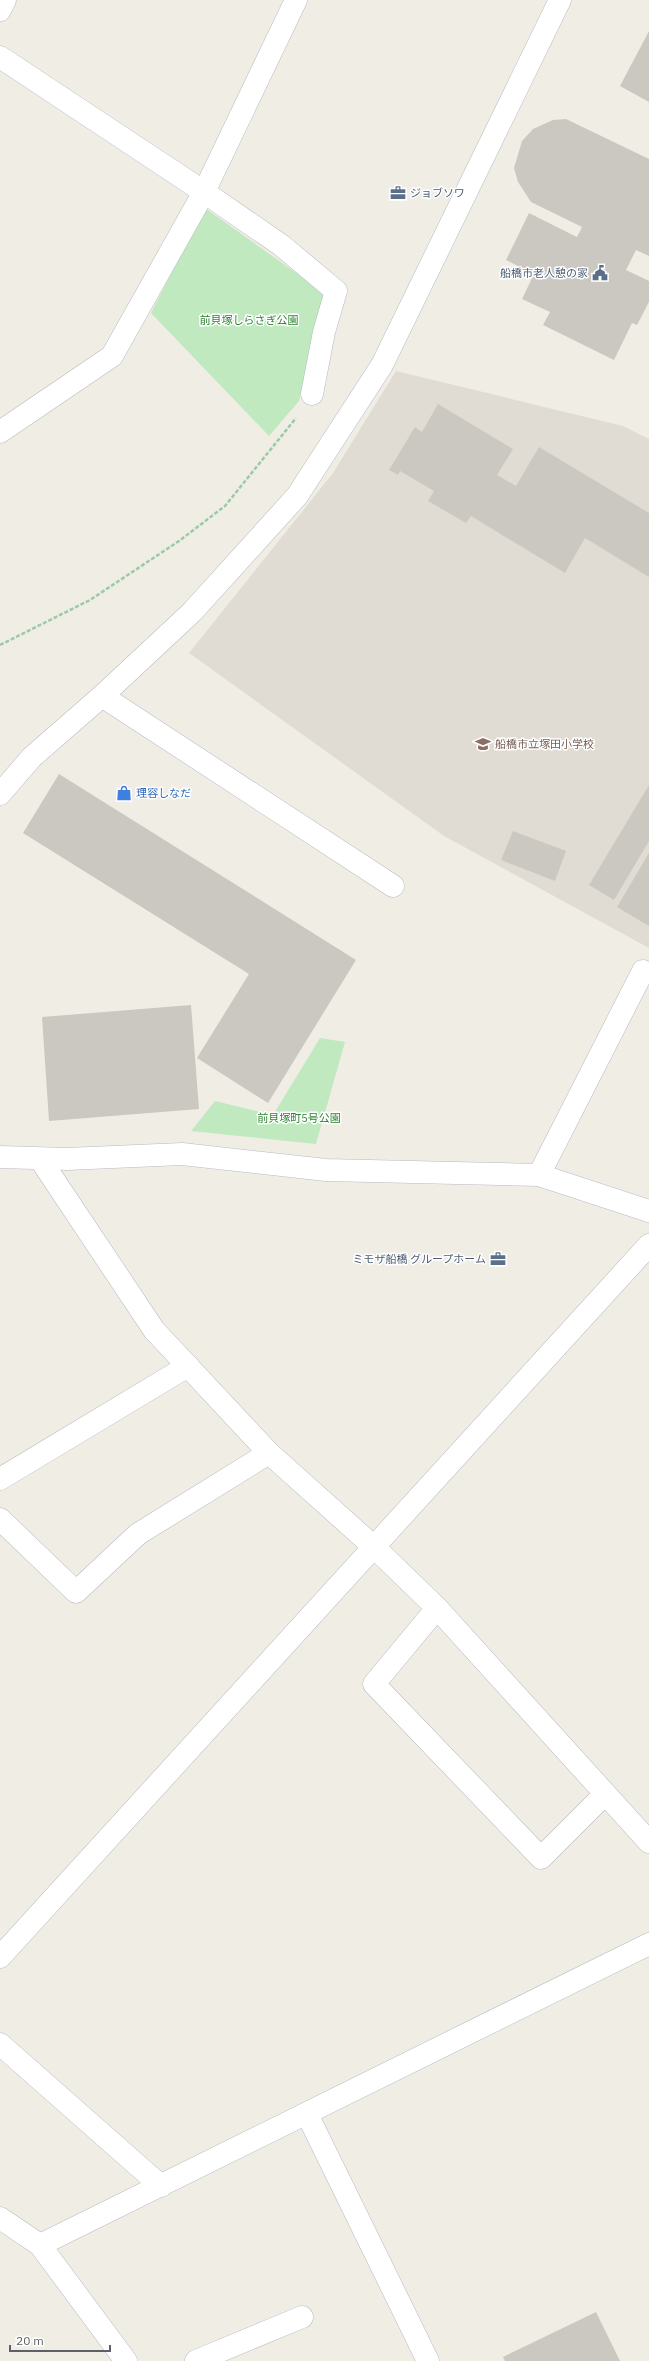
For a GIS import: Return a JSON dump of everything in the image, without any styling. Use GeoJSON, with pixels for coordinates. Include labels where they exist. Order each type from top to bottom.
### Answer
{"type":"FeatureCollection","features":[{"type":"Feature","properties":{"kind":"street"},"geometry":{"type":"LineString","coordinates":[[0,10],[5,0]]}},
{"type":"Feature","properties":{"kind":"street"},"geometry":{"type":"LineString","coordinates":[[0,432],[112,356],[204,192],[296,0]]}},
{"type":"Feature","properties":{"kind":"street"},"geometry":{"type":"LineString","coordinates":[[0,794],[32,757],[102,696],[192,612],[297,496],[382,364],[560,0]]}},
{"type":"Feature","properties":{"kind":"street"},"geometry":{"type":"LineString","coordinates":[[0,57],[204,192],[281,245],[336,291],[324,332],[312,394]]}},
{"type":"Feature","properties":{"kind":"street"},"geometry":{"type":"LineString","coordinates":[[102,696],[393,886]]}},
{"type":"Feature","properties":{"kind":"street"},"geometry":{"type":"LineString","coordinates":[[539,1175],[643,971]]}},
{"type":"Feature","properties":{"kind":"street"},"geometry":{"type":"LineString","coordinates":[[0,1157],[40,1158],[182,1154],[326,1170],[539,1175],[649,1211]]}},
{"type":"Feature","properties":{"kind":"street"},"geometry":{"type":"LineString","coordinates":[[40,1158],[154,1330],[269,1453],[374,1547],[437,1608],[649,1842]]}},
{"type":"Feature","properties":{"kind":"street"},"geometry":{"type":"LineString","coordinates":[[0,1957],[649,1245]]}},
{"type":"Feature","properties":{"kind":"street"},"geometry":{"type":"LineString","coordinates":[[0,1479],[188,1366]]}},
{"type":"Feature","properties":{"kind":"street"},"geometry":{"type":"LineString","coordinates":[[0,1519],[76,1592],[138,1534],[269,1453]]}},
{"type":"Feature","properties":{"kind":"street"},"geometry":{"type":"LineString","coordinates":[[437,1608],[374,1684],[540,1858],[605,1794]]}},
{"type":"Feature","properties":{"kind":"street"},"geometry":{"type":"LineString","coordinates":[[40,2246],[649,1944]]}},
{"type":"Feature","properties":{"kind":"street"},"geometry":{"type":"LineString","coordinates":[[0,2044],[161,2186]]}},
{"type":"Feature","properties":{"kind":"street"},"geometry":{"type":"LineString","coordinates":[[307,2114],[428,2361]]}},
{"type":"Feature","properties":{"kind":"street"},"geometry":{"type":"LineString","coordinates":[[0,2218],[40,2246],[126,2361]]}},
{"type":"Feature","properties":{"kind":"street"},"geometry":{"type":"LineString","coordinates":[[196,2361],[302,2317]]}},
{"type":"Feature","properties":{"kind":"path"},"geometry":{"type":"LineString","coordinates":[[0,645],[90,600],[179,541],[225,506],[300,412],[312,394]]}},
{"type":"Feature","properties":{"kind":"shaded area","name":"船橋市立塚田小学校"},"geometry":{"type":"Polygon","coordinates":[[[396,371],[623,426],[649,439],[649,948],[444,836],[189,653],[333,473],[396,371]]]}},
{"type":"Feature","properties":{"kind":"green space","name":"前貝塚しらさぎ公園"},"geometry":{"type":"Polygon","coordinates":[[[205,208],[327,295],[308,362],[299,401],[269,436],[151,313],[205,208]]]}},
{"type":"Feature","properties":{"kind":"green space","name":"前貝塚町5号公園"},"geometry":{"type":"Polygon","coordinates":[[[320,1038],[345,1042],[316,1144],[191,1131],[215,1101],[273,1115],[320,1038]]]}},
{"type":"Feature","properties":{"kind":"building"},"geometry":{"type":"Polygon","coordinates":[[[649,31],[649,102],[620,86],[649,31]]]}},
{"type":"Feature","properties":{"kind":"building"},"geometry":{"type":"Polygon","coordinates":[[[566,119],[649,159],[649,256],[636,250],[626,270],[649,281],[649,302],[637,325],[632,323],[614,360],[543,325],[550,312],[522,299],[534,274],[506,260],[529,213],[577,237],[582,227],[531,202],[518,182],[514,168],[522,141],[533,129],[553,120],[566,119]]]}},
{"type":"Feature","properties":{"kind":"building"},"geometry":{"type":"Polygon","coordinates":[[[438,404],[513,449],[497,475],[516,486],[539,447],[649,513],[649,577],[585,538],[565,573],[471,516],[466,523],[428,501],[434,491],[400,471],[398,475],[389,470],[415,427],[422,432],[438,404]]]}},
{"type":"Feature","properties":{"kind":"building"},"geometry":{"type":"Polygon","coordinates":[[[59,774],[356,960],[268,1103],[197,1058],[249,974],[23,833],[59,774]]]}},
{"type":"Feature","properties":{"kind":"building"},"geometry":{"type":"Polygon","coordinates":[[[649,785],[649,841],[614,900],[589,885],[649,785]]]}},
{"type":"Feature","properties":{"kind":"building"},"geometry":{"type":"Polygon","coordinates":[[[513,831],[566,851],[555,881],[501,860],[513,831]]]}},
{"type":"Feature","properties":{"kind":"building"},"geometry":{"type":"Polygon","coordinates":[[[649,853],[649,926],[617,907],[649,853]]]}},
{"type":"Feature","properties":{"kind":"building"},"geometry":{"type":"Polygon","coordinates":[[[191,1005],[199,1109],[49,1121],[42,1017],[191,1005]]]}},
{"type":"Feature","properties":{"kind":"building"},"geometry":{"type":"Polygon","coordinates":[[[596,2312],[620,2361],[505,2361],[503,2357],[596,2312]]]}},
{"type":"Feature","properties":{"kind":"place","name":"ジョブソワ"},"geometry":{"type":"Point","coordinates":[398,193]}},
{"type":"Feature","properties":{"kind":"place","name":"船橋市老人憩の家"},"geometry":{"type":"Point","coordinates":[600,273]}},
{"type":"Feature","properties":{"kind":"place","name":"船橋市立塚田小学校"},"geometry":{"type":"Point","coordinates":[483,744]}},
{"type":"Feature","properties":{"kind":"place","name":"理容しなだ"},"geometry":{"type":"Point","coordinates":[124,793]}},
{"type":"Feature","properties":{"kind":"place","name":"ミモザ船橋 グループホーム"},"geometry":{"type":"Point","coordinates":[498,1259]}}]}
